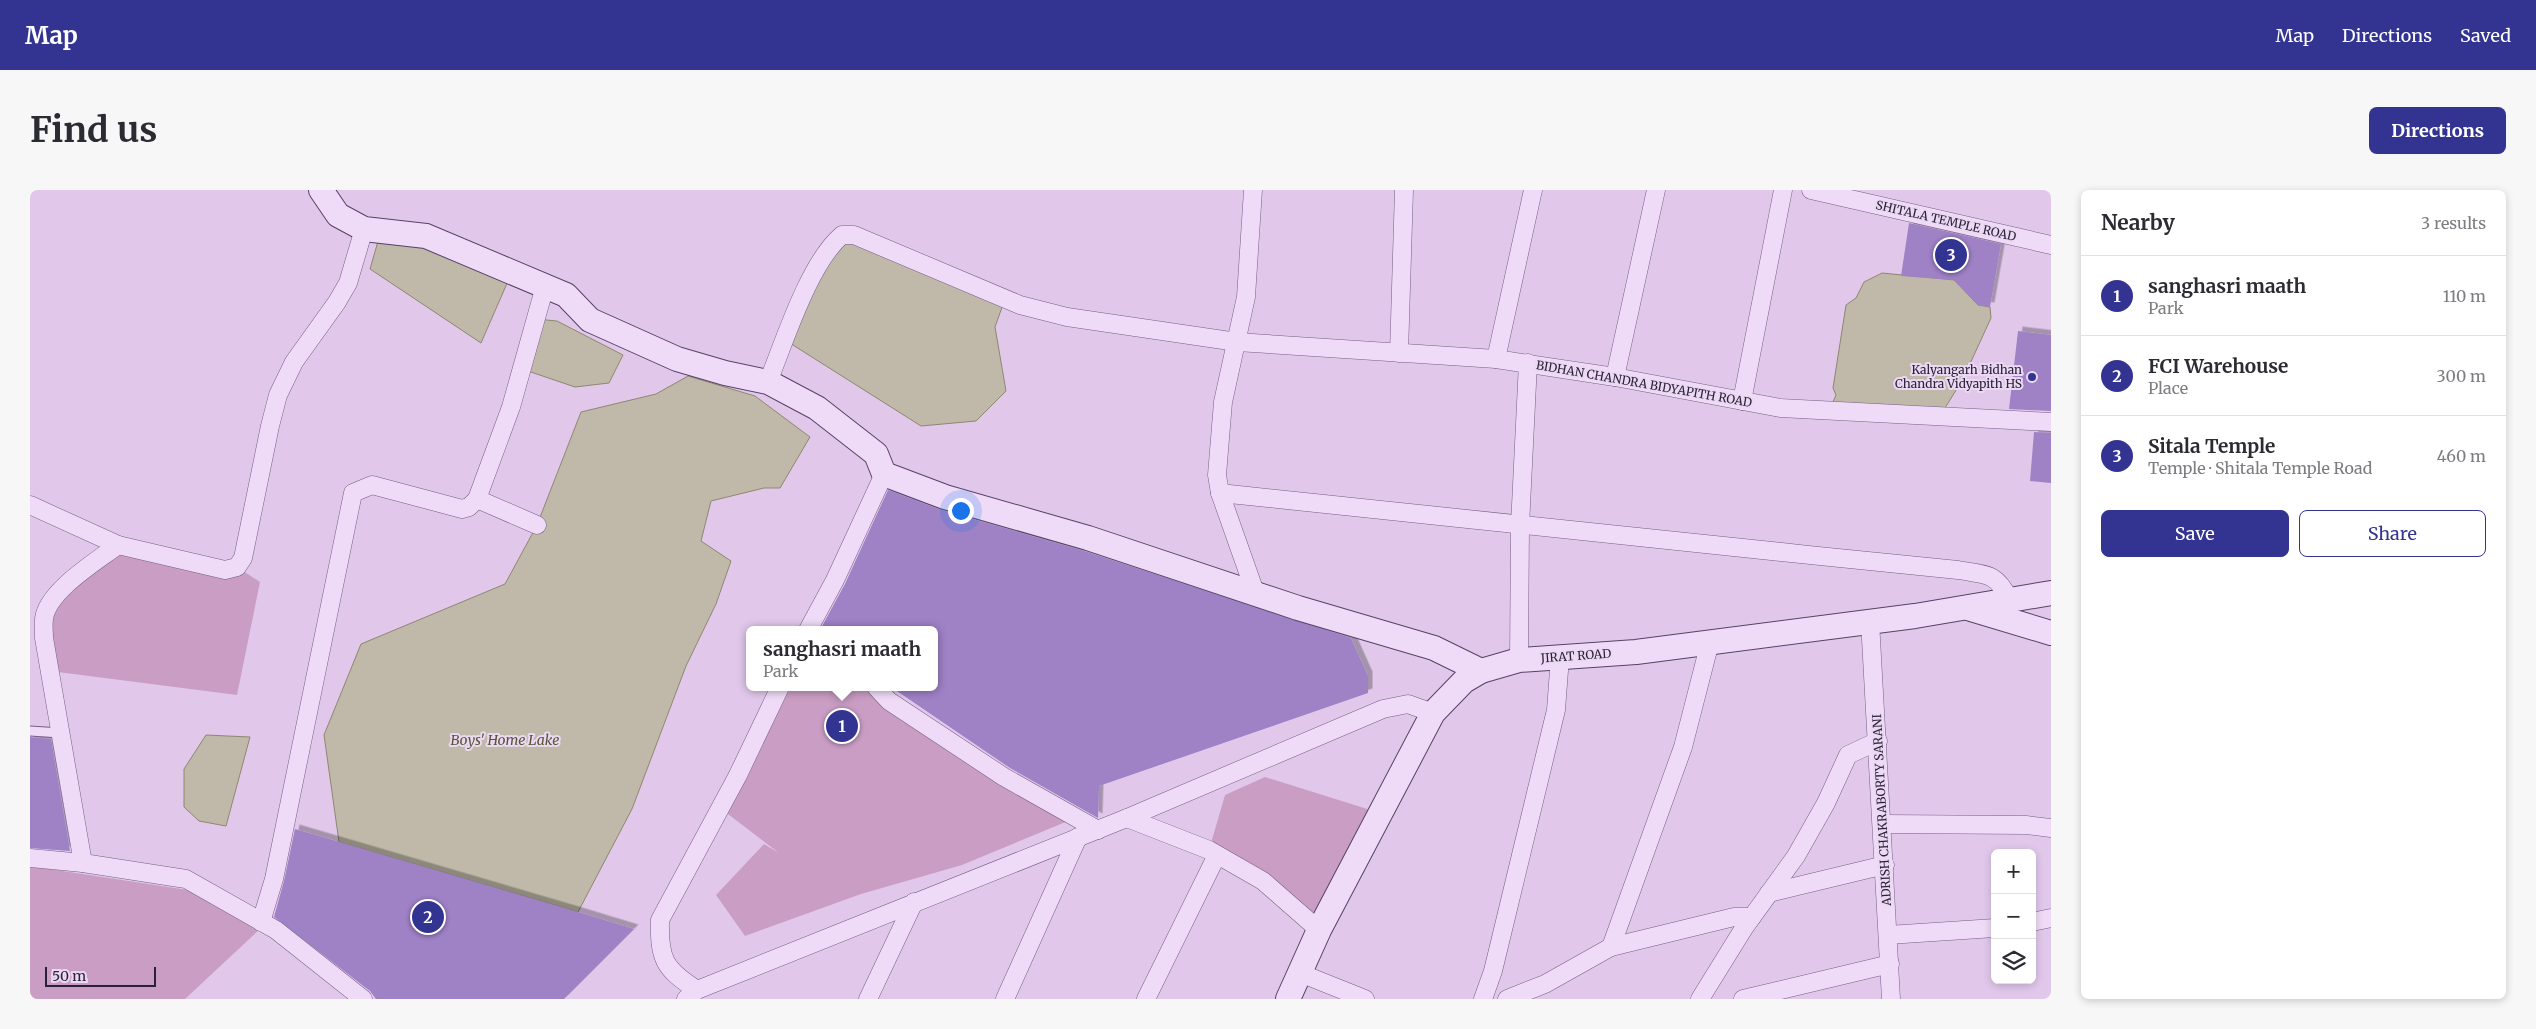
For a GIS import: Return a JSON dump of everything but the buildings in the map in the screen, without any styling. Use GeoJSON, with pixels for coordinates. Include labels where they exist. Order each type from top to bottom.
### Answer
{"type":"FeatureCollection","features":[{"type":"Feature","properties":{"kind":"street"},"geometry":{"type":"LineString","coordinates":[[321,190],[338,215],[364,229],[426,236],[566,295],[590,320],[677,359],[768,382],[817,408],[876,454],[884,474],[839,572],[810,626]]}},
{"type":"Feature","properties":{"kind":"street"},"geometry":{"type":"LineString","coordinates":[[1253,190],[1248,276],[1237,342],[1223,402],[1217,475],[1220,493],[1255,592]]}},
{"type":"Feature","properties":{"kind":"street"},"geometry":{"type":"LineString","coordinates":[[1399,353],[1404,190]]}},
{"type":"Feature","properties":{"kind":"street"},"geometry":{"type":"LineString","coordinates":[[1496,359],[1533,190]]}},
{"type":"Feature","properties":{"kind":"street"},"geometry":{"type":"LineString","coordinates":[[1615,378],[1656,190]]}},
{"type":"Feature","properties":{"kind":"street"},"geometry":{"type":"LineString","coordinates":[[1742,401],[1782,190]]}},
{"type":"Feature","properties":{"kind":"street","name":"SHITALA TEMPLE ROAD"},"geometry":{"type":"LineString","coordinates":[[1811,190],[2051,244]]}},
{"type":"Feature","properties":{"kind":"street"},"geometry":{"type":"LineString","coordinates":[[30,505],[118,546],[225,570],[237,567],[243,558],[278,395],[294,362],[337,302],[348,282],[364,229]]}},
{"type":"Feature","properties":{"kind":"street","name":"BIDHAN CHANDRA BIDYAPITH ROAD"},"geometry":{"type":"LineString","coordinates":[[768,382],[803,297],[829,246],[842,235],[854,235],[1042,312],[1237,342],[1496,359],[1528,363],[1809,411],[2022,419],[2051,422]]}},
{"type":"Feature","properties":{"kind":"street"},"geometry":{"type":"LineString","coordinates":[[261,922],[274,879],[353,493],[372,485],[462,509],[469,507],[477,499],[511,408],[545,286]]}},
{"type":"Feature","properties":{"kind":"street"},"geometry":{"type":"LineString","coordinates":[[1519,660],[1520,526],[1528,363]]}},
{"type":"Feature","properties":{"kind":"street"},"geometry":{"type":"LineString","coordinates":[[884,474],[945,497],[1088,538],[1255,592],[1298,608],[1434,648],[1481,671]]}},
{"type":"Feature","properties":{"kind":"street"},"geometry":{"type":"LineString","coordinates":[[1220,493],[1988,575],[2001,583],[2009,599]]}},
{"type":"Feature","properties":{"kind":"street"},"geometry":{"type":"LineString","coordinates":[[477,499],[537,525]]}},
{"type":"Feature","properties":{"kind":"street"},"geometry":{"type":"LineString","coordinates":[[83,863],[44,638],[44,617],[53,599],[65,587],[118,546]]}},
{"type":"Feature","properties":{"kind":"street"},"geometry":{"type":"LineString","coordinates":[[1967,608],[2051,593]]}},
{"type":"Feature","properties":{"kind":"street","name":"JIRAT ROAD"},"geometry":{"type":"LineString","coordinates":[[1288,999],[1319,930],[1433,713],[1451,691],[1464,680],[1481,671],[1519,660],[1636,652],[1967,608],[2051,633]]}},
{"type":"Feature","properties":{"kind":"street","name":"ADRISH CHAKRABORTY SARANI"},"geometry":{"type":"LineString","coordinates":[[1870,620],[1883,824],[1891,999]]}},
{"type":"Feature","properties":{"kind":"street"},"geometry":{"type":"LineString","coordinates":[[1611,947],[1683,748],[1710,642]]}},
{"type":"Feature","properties":{"kind":"street"},"geometry":{"type":"LineString","coordinates":[[1483,999],[1493,971],[1556,710],[1560,657]]}},
{"type":"Feature","properties":{"kind":"street"},"geometry":{"type":"LineString","coordinates":[[778,691],[738,776],[660,920],[660,941],[664,958],[685,996],[914,902],[1098,830],[1383,709],[1408,704],[1433,713]]}},
{"type":"Feature","properties":{"kind":"street"},"geometry":{"type":"LineString","coordinates":[[880,691],[889,701],[1004,777],[1098,830]]}},
{"type":"Feature","properties":{"kind":"street"},"geometry":{"type":"LineString","coordinates":[[1700,999],[1752,917],[1796,856],[1826,803],[1848,755],[1878,741]]}},
{"type":"Feature","properties":{"kind":"street"},"geometry":{"type":"LineString","coordinates":[[1127,818],[1217,855],[1263,881],[1319,930]]}},
{"type":"Feature","properties":{"kind":"street"},"geometry":{"type":"LineString","coordinates":[[1883,824],[2026,825],[2051,828]]}},
{"type":"Feature","properties":{"kind":"street"},"geometry":{"type":"LineString","coordinates":[[1005,999],[1078,838]]}},
{"type":"Feature","properties":{"kind":"street"},"geometry":{"type":"LineString","coordinates":[[1146,999],[1217,855]]}},
{"type":"Feature","properties":{"kind":"street"},"geometry":{"type":"LineString","coordinates":[[30,858],[83,863],[186,879],[276,930],[363,999]]}},
{"type":"Feature","properties":{"kind":"street"},"geometry":{"type":"LineString","coordinates":[[1769,893],[1885,865]]}},
{"type":"Feature","properties":{"kind":"street"},"geometry":{"type":"LineString","coordinates":[[868,999],[914,902]]}},
{"type":"Feature","properties":{"kind":"street"},"geometry":{"type":"LineString","coordinates":[[1507,999],[1545,984],[1611,947],[1734,917],[1752,917]]}},
{"type":"Feature","properties":{"kind":"street"},"geometry":{"type":"LineString","coordinates":[[2036,921],[2051,918]]}},
{"type":"Feature","properties":{"kind":"street"},"geometry":{"type":"LineString","coordinates":[[1888,935],[1991,928]]}},
{"type":"Feature","properties":{"kind":"street"},"geometry":{"type":"LineString","coordinates":[[1743,999],[1890,964]]}},
{"type":"Feature","properties":{"kind":"street"},"geometry":{"type":"LineString","coordinates":[[1300,973],[1365,999]]}},
{"type":"Feature","properties":{"kind":"lane"},"geometry":{"type":"LineString","coordinates":[[30,731],[61,733]]}},
{"type":"Feature","properties":{"kind":"shaded area"},"geometry":{"type":"Polygon","coordinates":[[[118,545],[237,567],[260,582],[237,695],[50,671],[53,599],[118,545]]]}},
{"type":"Feature","properties":{"kind":"shaded area"},"geometry":{"type":"Polygon","coordinates":[[[777,691],[870,691],[1068,821],[962,865],[861,894],[745,936],[716,895],[764,844],[779,853],[720,808],[777,691]]]}},
{"type":"Feature","properties":{"kind":"shaded area"},"geometry":{"type":"Polygon","coordinates":[[[1265,777],[1380,813],[1319,930],[1209,850],[1225,795],[1265,777]]]}},
{"type":"Feature","properties":{"kind":"shaded area"},"geometry":{"type":"Polygon","coordinates":[[[30,866],[188,890],[261,928],[185,999],[30,999],[30,866]]]}},
{"type":"Feature","properties":{"kind":"water"},"geometry":{"type":"Polygon","coordinates":[[[381,231],[512,272],[481,343],[370,269],[381,231]]]}},
{"type":"Feature","properties":{"kind":"water"},"geometry":{"type":"Polygon","coordinates":[[[842,235],[1005,299],[995,327],[1006,391],[976,421],[921,426],[785,340],[842,235]]]}},
{"type":"Feature","properties":{"kind":"water"},"geometry":{"type":"Polygon","coordinates":[[[1882,273],[1954,280],[1978,305],[1990,307],[1991,318],[1963,379],[1940,416],[1829,411],[1836,395],[1833,388],[1846,305],[1856,298],[1864,282],[1882,273]]]}},
{"type":"Feature","properties":{"kind":"water"},"geometry":{"type":"Polygon","coordinates":[[[536,319],[557,321],[623,355],[609,383],[575,387],[522,369],[536,319]]]}},
{"type":"Feature","properties":{"kind":"water","name":"Boys' Home Lake"},"geometry":{"type":"Polygon","coordinates":[[[688,376],[755,396],[810,437],[780,488],[764,488],[711,501],[701,541],[731,561],[716,604],[686,666],[632,809],[578,912],[339,842],[324,735],[361,644],[505,584],[537,525],[581,412],[656,394],[688,376]]]}},
{"type":"Feature","properties":{"kind":"water"},"geometry":{"type":"Polygon","coordinates":[[[206,735],[250,737],[226,826],[199,821],[184,807],[184,769],[206,735]]]}},
{"type":"Feature","properties":{"kind":"place","name":"Sitala Temple"},"geometry":{"type":"Point","coordinates":[1951,255]}},
{"type":"Feature","properties":{"kind":"place","name":"Kalyangarh Bidhan Chandra Vidyapith HS"},"geometry":{"type":"Point","coordinates":[2032,377]}},
{"type":"Feature","properties":{"kind":"place","name":"sanghasri maath"},"geometry":{"type":"Point","coordinates":[842,726]}},
{"type":"Feature","properties":{"kind":"place","name":"FCI Warehouse"},"geometry":{"type":"Point","coordinates":[428,917]}}]}
